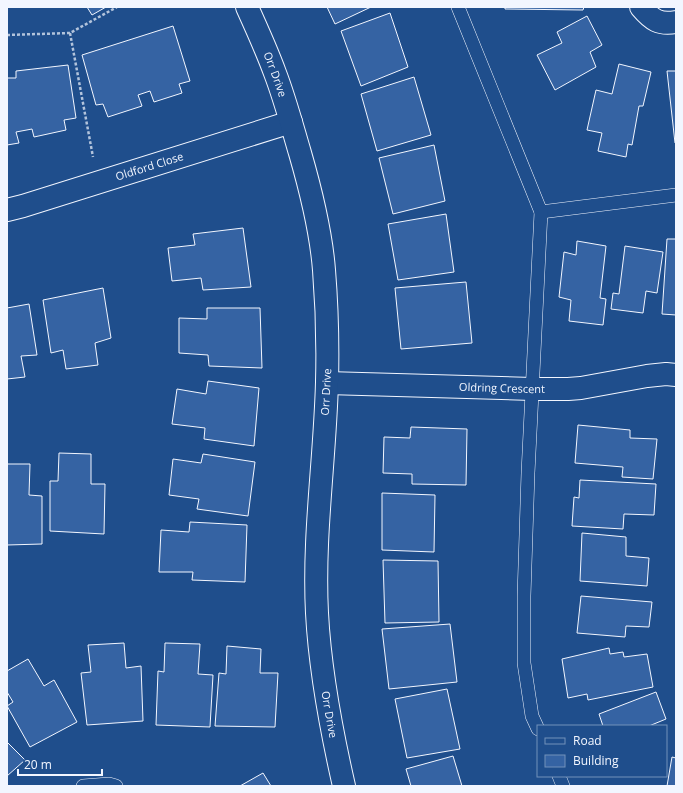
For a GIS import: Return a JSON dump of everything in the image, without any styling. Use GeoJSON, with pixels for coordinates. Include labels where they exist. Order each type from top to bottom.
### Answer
{"type":"FeatureCollection","features":[{"type":"Feature","properties":{"kind":"street","name":"Orr Drive"},"geometry":{"type":"LineString","coordinates":[[247,7],[275,73],[291,122],[308,180],[318,226],[324,268],[327,327],[327,383],[317,546],[317,612],[325,694],[335,749],[344,786]]}},
{"type":"Feature","properties":{"kind":"street"},"geometry":{"type":"LineString","coordinates":[[641,7],[658,21],[664,23],[676,22]]}},
{"type":"Feature","properties":{"kind":"street","name":"Oldford Close"},"geometry":{"type":"LineString","coordinates":[[7,210],[291,122]]}},
{"type":"Feature","properties":{"kind":"street","name":"Oldring Crescent"},"geometry":{"type":"LineString","coordinates":[[327,383],[568,389],[647,376],[666,374],[676,375]]}},
{"type":"Feature","properties":{"kind":"lane"},"geometry":{"type":"LineString","coordinates":[[458,7],[541,212],[524,588],[524,664],[532,716],[537,727]]}},
{"type":"Feature","properties":{"kind":"lane"},"geometry":{"type":"LineString","coordinates":[[541,212],[676,195]]}},
{"type":"Feature","properties":{"kind":"lane"},"geometry":{"type":"LineString","coordinates":[[558,777],[563,786]]}},
{"type":"Feature","properties":{"kind":"lane"},"geometry":{"type":"LineString","coordinates":[[83,786],[109,784],[116,786]]}},
{"type":"Feature","properties":{"kind":"path"},"geometry":{"type":"LineString","coordinates":[[7,35],[70,34],[117,7]]}},
{"type":"Feature","properties":{"kind":"path"},"geometry":{"type":"LineString","coordinates":[[70,34],[93,160],[100,182]]}},
{"type":"Feature","properties":{"kind":"building"},"geometry":{"type":"Polygon","coordinates":[[[87,7],[106,7],[92,15],[87,7]]]}},
{"type":"Feature","properties":{"kind":"building"},"geometry":{"type":"Polygon","coordinates":[[[327,7],[371,7],[335,24],[327,7]]]}},
{"type":"Feature","properties":{"kind":"building"},"geometry":{"type":"Polygon","coordinates":[[[505,7],[584,7],[583,10],[505,9],[505,7]]]}},
{"type":"Feature","properties":{"kind":"building"},"geometry":{"type":"Polygon","coordinates":[[[390,13],[408,67],[361,86],[341,31],[390,13]]]}},
{"type":"Feature","properties":{"kind":"building"},"geometry":{"type":"Polygon","coordinates":[[[587,16],[602,45],[590,52],[596,67],[555,90],[537,55],[562,43],[557,32],[587,16]]]}},
{"type":"Feature","properties":{"kind":"building"},"geometry":{"type":"Polygon","coordinates":[[[173,26],[190,81],[179,84],[182,93],[154,102],[150,91],[138,95],[142,106],[108,117],[103,104],[96,105],[82,55],[173,26]]]}},
{"type":"Feature","properties":{"kind":"building"},"geometry":{"type":"Polygon","coordinates":[[[619,64],[651,72],[643,106],[639,106],[632,145],[628,144],[626,157],[598,151],[602,133],[587,130],[596,90],[612,94],[619,64]]]}},
{"type":"Feature","properties":{"kind":"building"},"geometry":{"type":"Polygon","coordinates":[[[68,65],[76,118],[64,120],[66,130],[34,137],[32,129],[16,132],[19,143],[7,145],[7,78],[16,78],[16,71],[68,65]]]}},
{"type":"Feature","properties":{"kind":"building"},"geometry":{"type":"Polygon","coordinates":[[[667,71],[676,71],[675,143],[667,71]]]}},
{"type":"Feature","properties":{"kind":"building"},"geometry":{"type":"Polygon","coordinates":[[[414,77],[431,135],[377,151],[361,94],[414,77]]]}},
{"type":"Feature","properties":{"kind":"building"},"geometry":{"type":"Polygon","coordinates":[[[434,145],[445,201],[393,214],[379,158],[434,145]]]}},
{"type":"Feature","properties":{"kind":"building"},"geometry":{"type":"Polygon","coordinates":[[[446,214],[454,272],[398,280],[388,224],[446,214]]]}},
{"type":"Feature","properties":{"kind":"building"},"geometry":{"type":"Polygon","coordinates":[[[243,228],[251,287],[203,290],[201,278],[172,281],[168,248],[195,245],[193,234],[243,228]]]}},
{"type":"Feature","properties":{"kind":"building"},"geometry":{"type":"Polygon","coordinates":[[[667,239],[676,239],[676,315],[662,314],[667,239]]]}},
{"type":"Feature","properties":{"kind":"building"},"geometry":{"type":"Polygon","coordinates":[[[577,241],[606,246],[600,298],[606,299],[603,325],[569,321],[571,300],[559,297],[564,252],[576,255],[577,241]]]}},
{"type":"Feature","properties":{"kind":"building"},"geometry":{"type":"Polygon","coordinates":[[[625,246],[663,252],[657,293],[646,291],[643,313],[611,309],[613,293],[619,294],[625,246]]]}},
{"type":"Feature","properties":{"kind":"building"},"geometry":{"type":"Polygon","coordinates":[[[466,282],[472,343],[401,349],[395,288],[466,282]]]}},
{"type":"Feature","properties":{"kind":"building"},"geometry":{"type":"Polygon","coordinates":[[[103,288],[111,338],[95,343],[98,365],[66,369],[63,350],[51,353],[43,300],[103,288]]]}},
{"type":"Feature","properties":{"kind":"building"},"geometry":{"type":"Polygon","coordinates":[[[29,304],[37,355],[21,356],[25,377],[7,379],[7,308],[29,304]]]}},
{"type":"Feature","properties":{"kind":"building"},"geometry":{"type":"Polygon","coordinates":[[[207,308],[260,308],[262,368],[209,366],[208,355],[179,353],[179,318],[207,319],[207,308]]]}},
{"type":"Feature","properties":{"kind":"building"},"geometry":{"type":"Polygon","coordinates":[[[208,381],[259,388],[254,446],[204,439],[205,428],[172,424],[177,389],[206,394],[208,381]]]}},
{"type":"Feature","properties":{"kind":"building"},"geometry":{"type":"Polygon","coordinates":[[[578,425],[630,430],[630,438],[657,439],[653,479],[622,477],[623,467],[575,463],[578,425]]]}},
{"type":"Feature","properties":{"kind":"building"},"geometry":{"type":"Polygon","coordinates":[[[411,427],[467,429],[466,485],[412,484],[412,474],[383,473],[384,437],[410,438],[411,427]]]}},
{"type":"Feature","properties":{"kind":"building"},"geometry":{"type":"Polygon","coordinates":[[[59,453],[91,454],[91,484],[105,484],[104,534],[50,531],[50,481],[58,481],[59,453]]]}},
{"type":"Feature","properties":{"kind":"building"},"geometry":{"type":"Polygon","coordinates":[[[203,454],[255,462],[248,516],[197,509],[199,499],[169,495],[173,459],[201,463],[203,454]]]}},
{"type":"Feature","properties":{"kind":"building"},"geometry":{"type":"Polygon","coordinates":[[[7,464],[30,464],[29,495],[42,496],[42,544],[7,545],[7,464]]]}},
{"type":"Feature","properties":{"kind":"building"},"geometry":{"type":"Polygon","coordinates":[[[580,480],[656,484],[654,515],[624,514],[623,529],[572,526],[574,497],[579,498],[580,480]]]}},
{"type":"Feature","properties":{"kind":"building"},"geometry":{"type":"Polygon","coordinates":[[[382,493],[435,495],[434,552],[382,550],[382,493]]]}},
{"type":"Feature","properties":{"kind":"building"},"geometry":{"type":"Polygon","coordinates":[[[190,522],[247,525],[245,582],[192,580],[193,572],[159,572],[161,530],[189,532],[190,522]]]}},
{"type":"Feature","properties":{"kind":"building"},"geometry":{"type":"Polygon","coordinates":[[[582,533],[626,537],[626,556],[649,558],[647,586],[580,581],[582,533]]]}},
{"type":"Feature","properties":{"kind":"building"},"geometry":{"type":"Polygon","coordinates":[[[383,560],[438,561],[439,622],[385,623],[383,560]]]}},
{"type":"Feature","properties":{"kind":"building"},"geometry":{"type":"Polygon","coordinates":[[[581,596],[652,602],[649,627],[626,626],[625,637],[577,633],[581,596]]]}},
{"type":"Feature","properties":{"kind":"building"},"geometry":{"type":"Polygon","coordinates":[[[450,624],[457,682],[389,689],[382,629],[450,624]]]}},
{"type":"Feature","properties":{"kind":"building"},"geometry":{"type":"Polygon","coordinates":[[[124,643],[126,668],[141,666],[143,721],[87,725],[81,673],[91,672],[88,645],[124,643]]]}},
{"type":"Feature","properties":{"kind":"building"},"geometry":{"type":"Polygon","coordinates":[[[165,643],[200,644],[198,674],[213,675],[210,727],[156,725],[158,671],[164,672],[165,643]]]}},
{"type":"Feature","properties":{"kind":"building"},"geometry":{"type":"Polygon","coordinates":[[[227,646],[261,649],[260,673],[278,673],[275,727],[215,726],[219,673],[226,674],[227,646]]]}},
{"type":"Feature","properties":{"kind":"building"},"geometry":{"type":"Polygon","coordinates":[[[609,648],[610,654],[623,652],[624,657],[647,654],[653,687],[588,700],[587,694],[568,698],[562,659],[609,648]]]}},
{"type":"Feature","properties":{"kind":"building"},"geometry":{"type":"Polygon","coordinates":[[[28,659],[44,686],[54,680],[77,722],[30,747],[7,706],[13,702],[7,692],[7,671],[28,659]]]}},
{"type":"Feature","properties":{"kind":"building"},"geometry":{"type":"Polygon","coordinates":[[[447,689],[460,749],[407,758],[395,699],[447,689]]]}},
{"type":"Feature","properties":{"kind":"building"},"geometry":{"type":"Polygon","coordinates":[[[656,692],[666,719],[651,725],[603,725],[599,714],[656,692]]]}},
{"type":"Feature","properties":{"kind":"building"},"geometry":{"type":"Polygon","coordinates":[[[7,742],[25,760],[7,776],[7,742]]]}},
{"type":"Feature","properties":{"kind":"building"},"geometry":{"type":"Polygon","coordinates":[[[453,756],[462,786],[411,786],[406,769],[453,756]]]}},
{"type":"Feature","properties":{"kind":"building"},"geometry":{"type":"Polygon","coordinates":[[[672,757],[676,758],[676,786],[667,786],[672,757]]]}},
{"type":"Feature","properties":{"kind":"building"},"geometry":{"type":"Polygon","coordinates":[[[263,773],[271,786],[240,786],[263,773]]]}}]}
